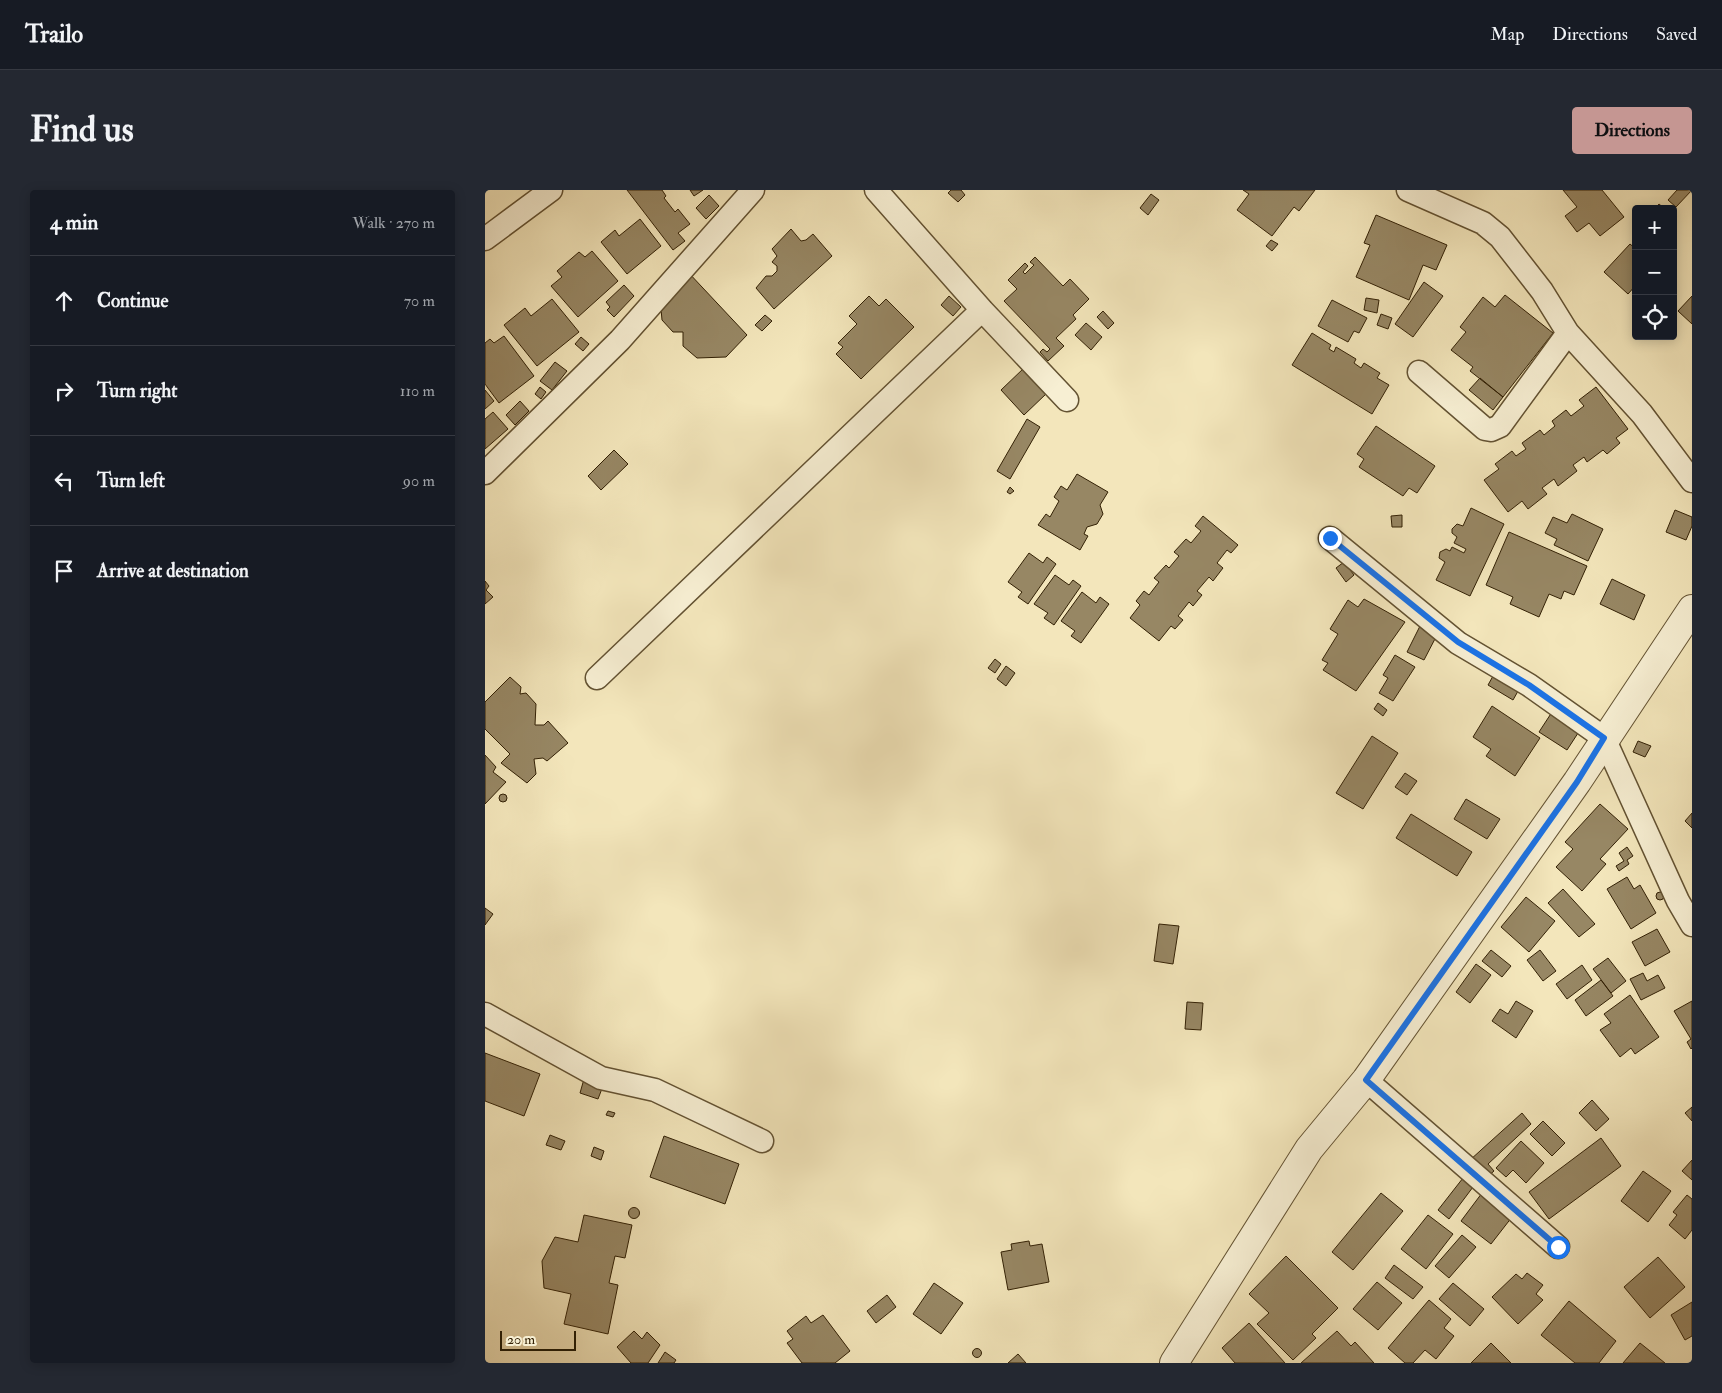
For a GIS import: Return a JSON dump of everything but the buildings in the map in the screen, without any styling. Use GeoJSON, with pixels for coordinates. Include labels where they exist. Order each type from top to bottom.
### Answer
{"type":"FeatureCollection","features":[{"type":"Feature","properties":{"kind":"street"},"geometry":{"type":"LineString","coordinates":[[485,239],[551,190]]}},
{"type":"Feature","properties":{"kind":"street"},"geometry":{"type":"LineString","coordinates":[[485,473],[620,340],[753,190]]}},
{"type":"Feature","properties":{"kind":"street"},"geometry":{"type":"LineString","coordinates":[[876,190],[982,310],[1067,400]]}},
{"type":"Feature","properties":{"kind":"street"},"geometry":{"type":"LineString","coordinates":[[1408,190],[1483,223],[1500,238],[1542,291],[1568,332],[1642,414],[1692,481]]}},
{"type":"Feature","properties":{"kind":"street"},"geometry":{"type":"LineString","coordinates":[[597,678],[982,310]]}},
{"type":"Feature","properties":{"kind":"street"},"geometry":{"type":"LineString","coordinates":[[1419,372],[1485,429],[1491,430],[1500,426],[1568,332]]}},
{"type":"Feature","properties":{"kind":"street"},"geometry":{"type":"LineString","coordinates":[[1330,538],[1458,642],[1529,685],[1604,738],[1678,901],[1692,925]]}},
{"type":"Feature","properties":{"kind":"street"},"geometry":{"type":"LineString","coordinates":[[1174,1363],[1309,1149],[1366,1080],[1577,782],[1604,738],[1692,609]]}},
{"type":"Feature","properties":{"kind":"street"},"geometry":{"type":"LineString","coordinates":[[485,1014],[601,1078],[655,1090],[762,1141]]}},
{"type":"Feature","properties":{"kind":"street"},"geometry":{"type":"LineString","coordinates":[[1366,1080],[1558,1247]]}},
{"type":"Feature","properties":{"kind":"route"},"geometry":{"type":"LineString","coordinates":[[1330,538],[1458,642],[1529,685],[1604,738],[1577,782],[1366,1080],[1558,1247]]}}]}
